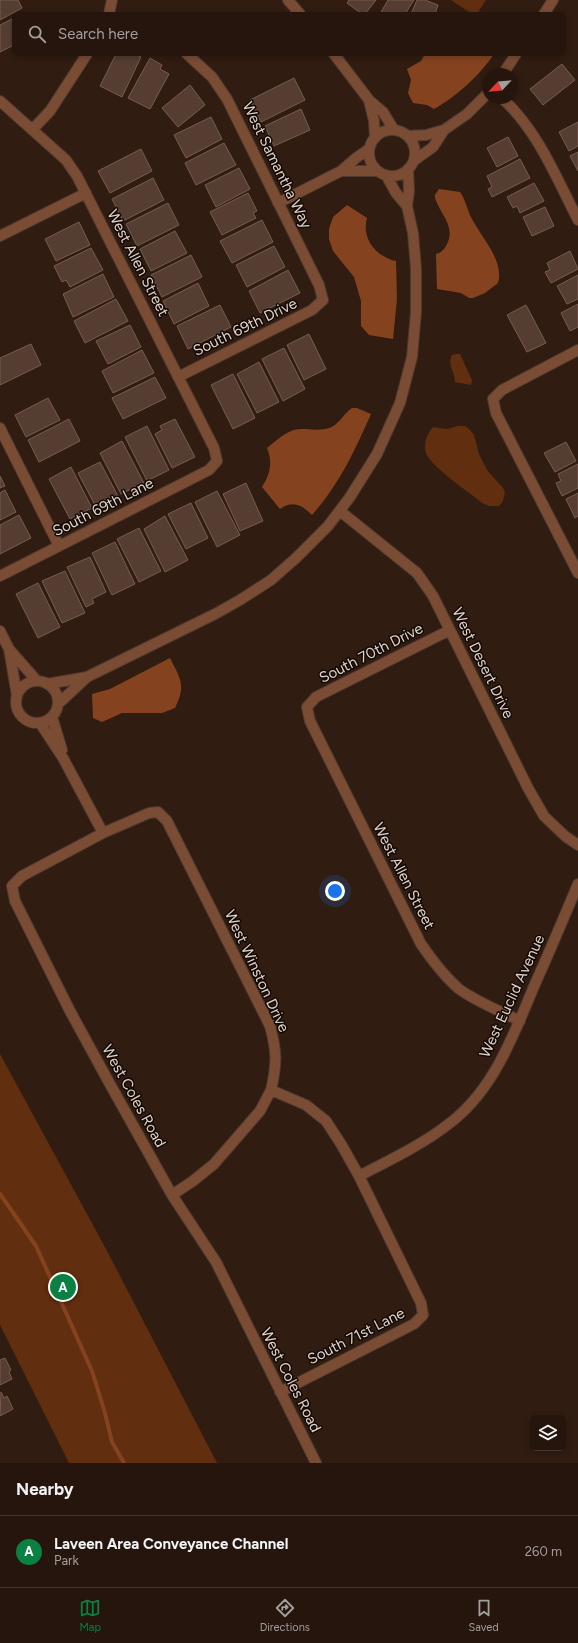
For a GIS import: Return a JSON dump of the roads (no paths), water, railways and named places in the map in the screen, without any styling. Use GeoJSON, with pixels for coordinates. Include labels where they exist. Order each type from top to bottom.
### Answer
{"type":"FeatureCollection","features":[{"type":"Feature","properties":{"kind":"street"},"geometry":{"type":"LineString","coordinates":[[109,12],[112,0]]}},
{"type":"Feature","properties":{"kind":"street"},"geometry":{"type":"LineString","coordinates":[[288,0],[298,12]]}},
{"type":"Feature","properties":{"kind":"street"},"geometry":{"type":"LineString","coordinates":[[545,12],[553,0]]}},
{"type":"Feature","properties":{"kind":"street"},"geometry":{"type":"LineString","coordinates":[[32,130],[50,111],[86,56]]}},
{"type":"Feature","properties":{"kind":"street","name":"West Samantha Way"},"geometry":{"type":"LineString","coordinates":[[190,56],[212,78],[227,99],[319,284],[323,300]]}},
{"type":"Feature","properties":{"kind":"street"},"geometry":{"type":"LineString","coordinates":[[336,56],[369,100],[383,112],[394,130]]}},
{"type":"Feature","properties":{"kind":"street"},"geometry":{"type":"LineString","coordinates":[[507,68],[515,56]]}},
{"type":"Feature","properties":{"kind":"street"},"geometry":{"type":"LineString","coordinates":[[408,136],[426,135],[444,130],[467,114],[482,99]]}},
{"type":"Feature","properties":{"kind":"street"},"geometry":{"type":"LineString","coordinates":[[369,100],[374,121],[375,138]]}},
{"type":"Feature","properties":{"kind":"street","name":"West Allen Street"},"geometry":{"type":"LineString","coordinates":[[0,101],[66,160],[77,176],[214,448],[217,461]]}},
{"type":"Feature","properties":{"kind":"street"},"geometry":{"type":"LineString","coordinates":[[508,104],[533,133],[578,220]]}},
{"type":"Feature","properties":{"kind":"street"},"geometry":{"type":"LineString","coordinates":[[278,203],[341,171],[369,149],[375,138],[383,131],[398,130],[408,136],[414,145],[416,153],[414,160],[408,169],[399,176],[381,173],[341,171]]}},
{"type":"Feature","properties":{"kind":"street"},"geometry":{"type":"LineString","coordinates":[[414,160],[433,148],[444,130]]}},
{"type":"Feature","properties":{"kind":"street"},"geometry":{"type":"LineString","coordinates":[[58,704],[87,677],[215,614],[271,580],[296,558],[328,526],[340,511],[377,454],[400,403],[412,356],[416,312],[416,269],[413,233],[406,206],[381,173],[372,164],[369,157],[369,149]]}},
{"type":"Feature","properties":{"kind":"street"},"geometry":{"type":"LineString","coordinates":[[406,206],[409,191],[408,169]]}},
{"type":"Feature","properties":{"kind":"street"},"geometry":{"type":"LineString","coordinates":[[0,236],[86,193]]}},
{"type":"Feature","properties":{"kind":"street","name":"South 69th Drive"},"geometry":{"type":"LineString","coordinates":[[178,377],[312,310],[323,300]]}},
{"type":"Feature","properties":{"kind":"street"},"geometry":{"type":"LineString","coordinates":[[578,350],[502,390],[493,399],[496,413],[578,573]]}},
{"type":"Feature","properties":{"kind":"street"},"geometry":{"type":"LineString","coordinates":[[0,428],[60,546]]}},
{"type":"Feature","properties":{"kind":"street","name":"South 69th Lane"},"geometry":{"type":"LineString","coordinates":[[0,576],[209,470],[217,461]]}},
{"type":"Feature","properties":{"kind":"street","name":"West Desert Drive"},"geometry":{"type":"LineString","coordinates":[[340,511],[417,574],[433,596],[528,788],[544,816],[565,836],[578,845]]}},
{"type":"Feature","properties":{"kind":"street","name":"South 70th Drive"},"geometry":{"type":"LineString","coordinates":[[307,707],[316,697],[450,630]]}},
{"type":"Feature","properties":{"kind":"street"},"geometry":{"type":"LineString","coordinates":[[0,631],[9,649],[17,696],[17,710],[27,721],[40,723],[47,721],[56,711],[58,704],[55,691],[42,682],[9,649]]}},
{"type":"Feature","properties":{"kind":"street"},"geometry":{"type":"LineString","coordinates":[[17,696],[24,685],[30,682],[87,677]]}},
{"type":"Feature","properties":{"kind":"street","name":"West Allen Street"},"geometry":{"type":"LineString","coordinates":[[307,707],[310,721],[421,944],[436,966],[460,989],[520,1021]]}},
{"type":"Feature","properties":{"kind":"street"},"geometry":{"type":"LineString","coordinates":[[52,717],[64,758]]}},
{"type":"Feature","properties":{"kind":"street"},"geometry":{"type":"LineString","coordinates":[[40,723],[64,758],[103,833]]}},
{"type":"Feature","properties":{"kind":"street","name":"West Coles Road"},"geometry":{"type":"LineString","coordinates":[[158,812],[149,813],[103,833],[22,876],[12,886],[15,901],[70,1011],[172,1195],[216,1262],[316,1463]]}},
{"type":"Feature","properties":{"kind":"street","name":"West Winston Drive"},"geometry":{"type":"LineString","coordinates":[[158,812],[166,821],[270,1026],[276,1046],[276,1068],[271,1090],[260,1111],[214,1164],[193,1181],[172,1195]]}},
{"type":"Feature","properties":{"kind":"street","name":"West Euclid Avenue"},"geometry":{"type":"LineString","coordinates":[[359,1176],[419,1145],[435,1135],[473,1102],[504,1056],[578,884]]}},
{"type":"Feature","properties":{"kind":"street"},"geometry":{"type":"LineString","coordinates":[[271,1090],[306,1105],[326,1121],[359,1176]]}},
{"type":"Feature","properties":{"kind":"street","name":"South 71st Lane"},"geometry":{"type":"LineString","coordinates":[[280,1392],[414,1324],[423,1315],[421,1303],[359,1176]]}},
{"type":"Feature","properties":{"kind":"waterway"},"geometry":{"type":"LineString","coordinates":[[0,1194],[36,1246],[92,1371],[112,1442],[124,1463]]}},
{"type":"Feature","properties":{"kind":"place","name":"Laveen Area Conveyance Channel"},"geometry":{"type":"Point","coordinates":[63,1287]}}]}
